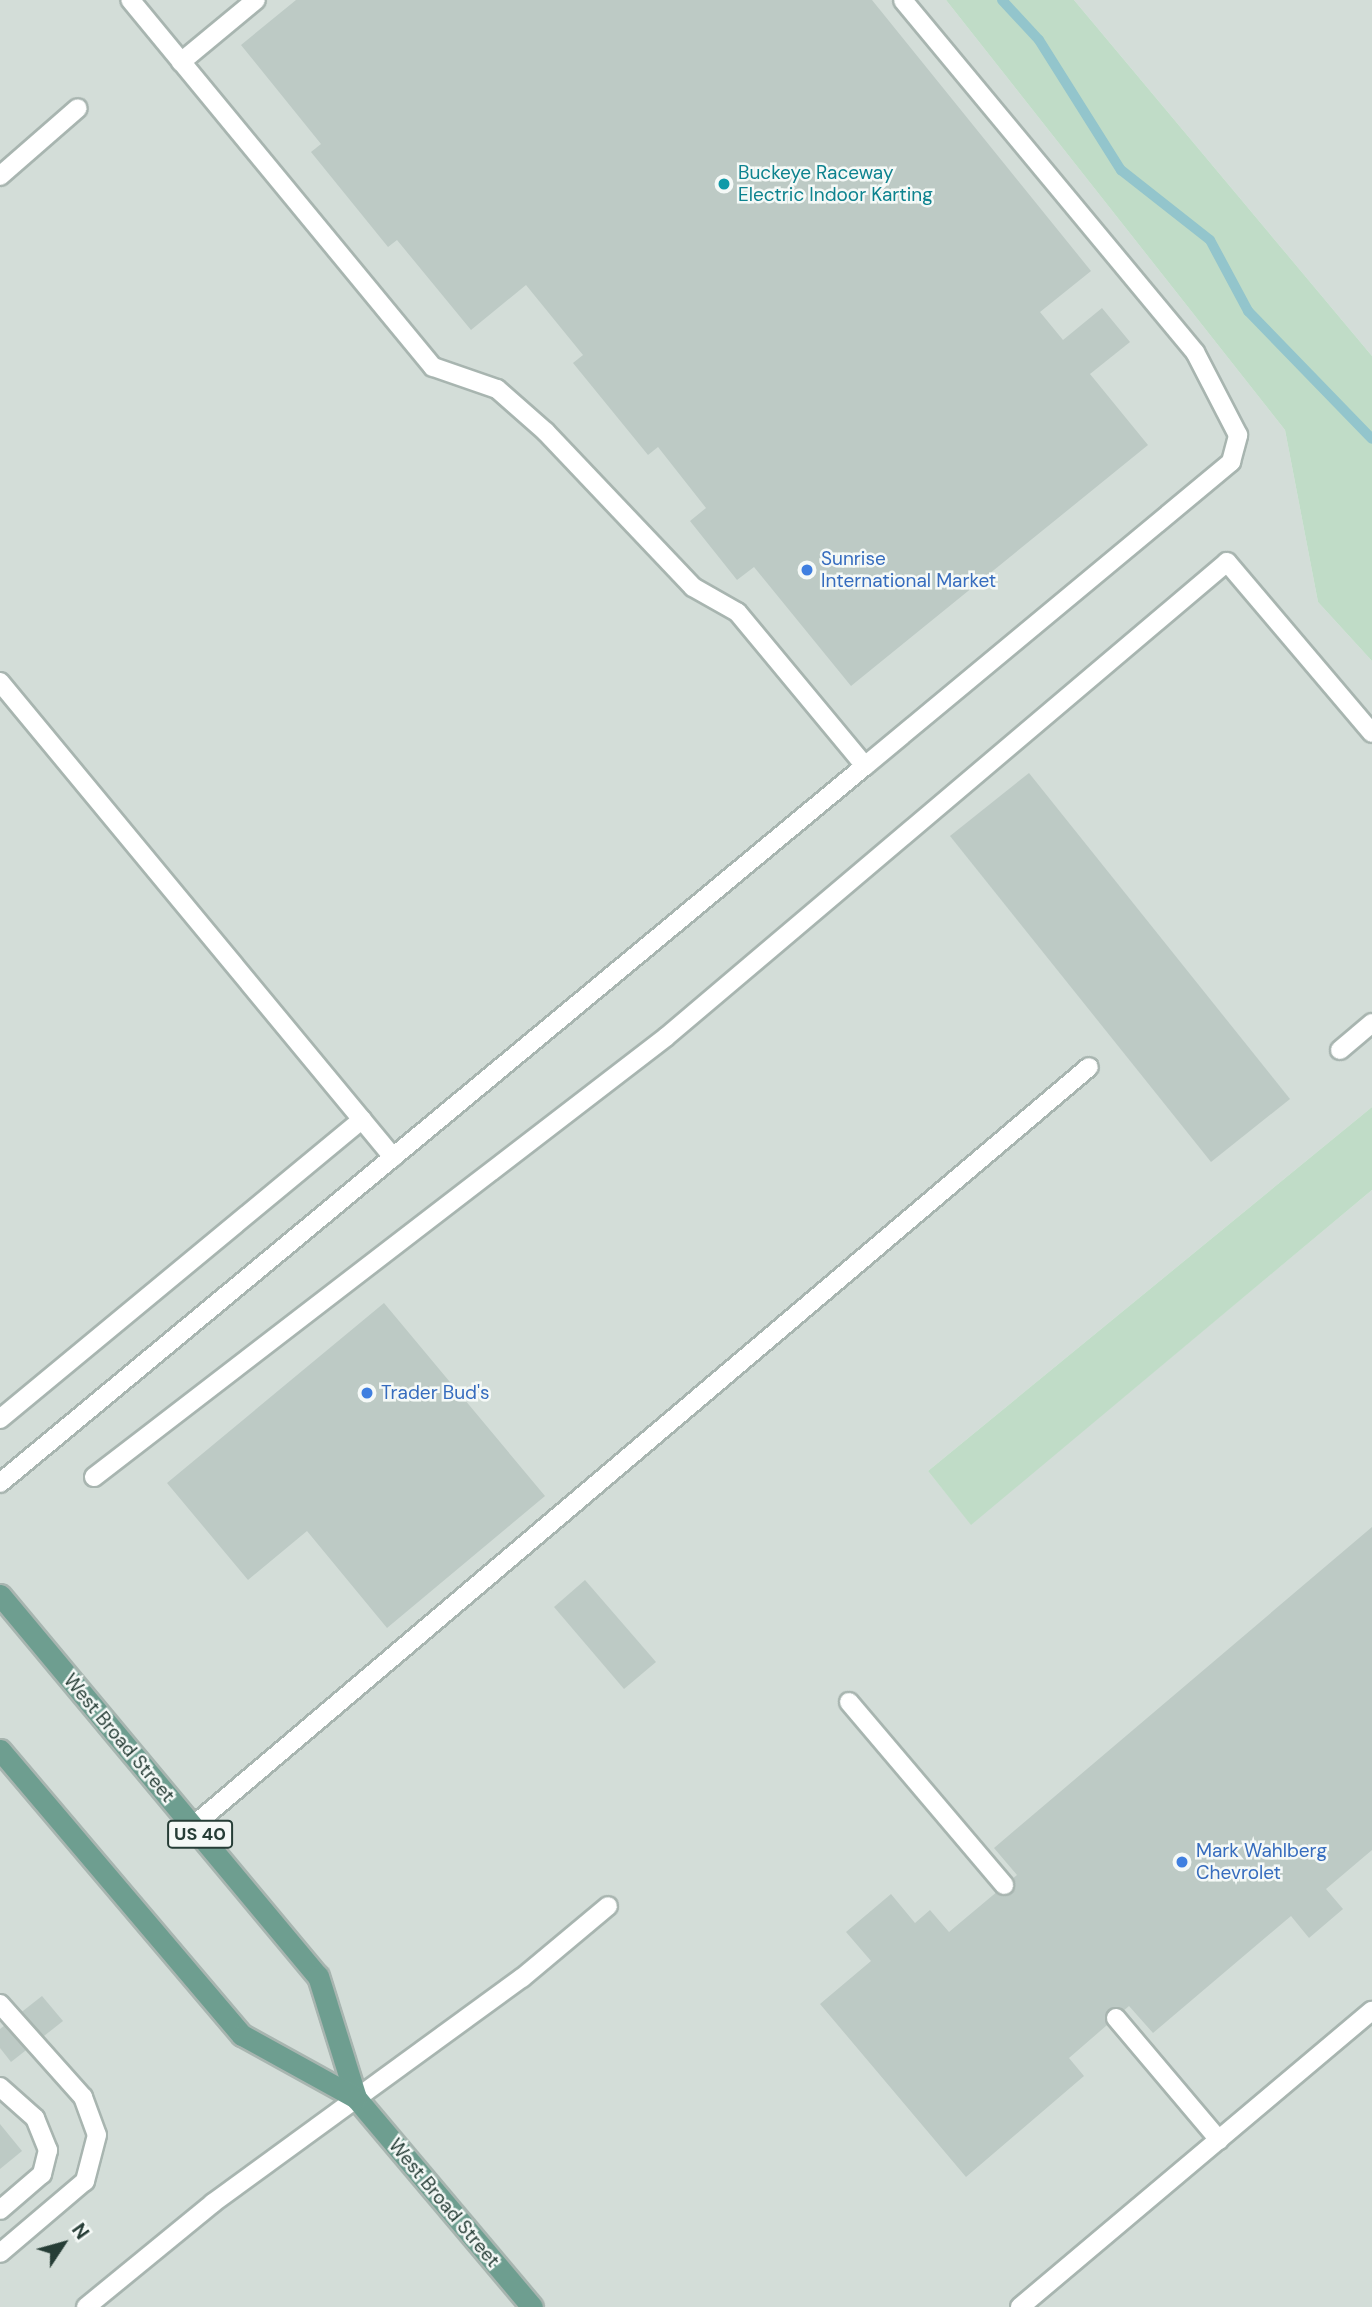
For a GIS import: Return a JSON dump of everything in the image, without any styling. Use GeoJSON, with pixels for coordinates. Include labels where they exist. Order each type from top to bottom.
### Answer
{"type":"FeatureCollection","features":[{"type":"Feature","properties":{"kind":"main road","name":"West Broad Street"},"geometry":{"type":"LineString","coordinates":[[0,1595],[317,1976],[356,2098]]}},
{"type":"Feature","properties":{"kind":"main road","name":"West Broad Street"},"geometry":{"type":"LineString","coordinates":[[0,1750],[242,2035],[356,2098],[531,2307]]}},
{"type":"Feature","properties":{"kind":"lane"},"geometry":{"type":"LineString","coordinates":[[130,0],[433,367],[497,389],[545,432],[693,587],[737,612],[865,766]]}},
{"type":"Feature","properties":{"kind":"lane"},"geometry":{"type":"LineString","coordinates":[[181,62],[256,0]]}},
{"type":"Feature","properties":{"kind":"lane"},"geometry":{"type":"LineString","coordinates":[[0,1483],[1231,462],[1238,435],[1195,352],[904,0]]}},
{"type":"Feature","properties":{"kind":"lane"},"geometry":{"type":"LineString","coordinates":[[0,176],[78,108]]}},
{"type":"Feature","properties":{"kind":"lane"},"geometry":{"type":"LineString","coordinates":[[93,1477],[666,1037],[1227,562],[1372,733]]}},
{"type":"Feature","properties":{"kind":"lane"},"geometry":{"type":"LineString","coordinates":[[0,682],[393,1157]]}},
{"type":"Feature","properties":{"kind":"lane"},"geometry":{"type":"LineString","coordinates":[[1340,1050],[1372,1023]]}},
{"type":"Feature","properties":{"kind":"lane"},"geometry":{"type":"LineString","coordinates":[[193,1826],[1089,1067]]}},
{"type":"Feature","properties":{"kind":"lane"},"geometry":{"type":"LineString","coordinates":[[0,1419],[362,1119]]}},
{"type":"Feature","properties":{"kind":"lane"},"geometry":{"type":"LineString","coordinates":[[849,1702],[1004,1885]]}},
{"type":"Feature","properties":{"kind":"lane"},"geometry":{"type":"LineString","coordinates":[[86,2307],[356,2098],[522,1978],[608,1906]]}},
{"type":"Feature","properties":{"kind":"lane"},"geometry":{"type":"LineString","coordinates":[[0,2004],[83,2097],[97,2135],[85,2181],[0,2253]]}},
{"type":"Feature","properties":{"kind":"lane"},"geometry":{"type":"LineString","coordinates":[[1020,2307],[1372,2011]]}},
{"type":"Feature","properties":{"kind":"lane"},"geometry":{"type":"LineString","coordinates":[[1116,2018],[1219,2140]]}},
{"type":"Feature","properties":{"kind":"lane"},"geometry":{"type":"LineString","coordinates":[[0,2087],[35,2118],[48,2150],[43,2174],[0,2210]]}},
{"type":"Feature","properties":{"kind":"shaded area"},"geometry":{"type":"Polygon","coordinates":[[[0,0],[946,0],[1285,430],[1318,602],[1372,661],[1372,1107],[928,1471],[971,1524],[1372,1190],[1372,2307],[0,2307],[0,0]]]}},
{"type":"Feature","properties":{"kind":"shaded area"},"geometry":{"type":"Polygon","coordinates":[[[1074,0],[1372,0],[1372,356],[1074,0]]]}},
{"type":"Feature","properties":{"kind":"green space"},"geometry":{"type":"Polygon","coordinates":[[[946,0],[1074,0],[1372,356],[1372,661],[1318,602],[1285,430],[946,0]]]}},
{"type":"Feature","properties":{"kind":"green space"},"geometry":{"type":"Polygon","coordinates":[[[1372,1107],[1372,1190],[971,1525],[928,1471],[1372,1107]]]}},
{"type":"Feature","properties":{"kind":"building"},"geometry":{"type":"Polygon","coordinates":[[[296,0],[872,0],[1091,271],[1040,312],[1063,340],[1102,308],[1130,342],[1090,374],[1148,445],[851,686],[754,567],[737,580],[690,521],[706,508],[658,447],[648,455],[573,363],[583,355],[526,285],[471,330],[397,240],[388,247],[311,152],[321,144],[241,45],[296,0]]]}},
{"type":"Feature","properties":{"kind":"building"},"geometry":{"type":"Polygon","coordinates":[[[1029,773],[1290,1099],[1211,1162],[950,836],[1029,773]]]}},
{"type":"Feature","properties":{"kind":"building","name":"Trader Bud's"},"geometry":{"type":"Polygon","coordinates":[[[384,1303],[545,1496],[387,1628],[307,1531],[248,1580],[167,1483],[384,1303]]]}},
{"type":"Feature","properties":{"kind":"building","name":"Mark Wahlberg Chevrolet"},"geometry":{"type":"Polygon","coordinates":[[[1372,1527],[1372,1850],[1326,1889],[1343,1909],[1309,1938],[1291,1916],[1153,2033],[1129,2006],[1069,2058],[1084,2076],[966,2177],[820,2004],[871,1961],[846,1932],[891,1894],[915,1923],[930,1910],[949,1932],[1017,1875],[994,1848],[1372,1527]]]}},
{"type":"Feature","properties":{"kind":"building"},"geometry":{"type":"Polygon","coordinates":[[[585,1580],[656,1662],[624,1689],[554,1607],[585,1580]]]}},
{"type":"Feature","properties":{"kind":"building"},"geometry":{"type":"Polygon","coordinates":[[[42,1996],[63,2021],[11,2062],[0,2048],[0,2029],[42,1996]]]}},
{"type":"Feature","properties":{"kind":"building"},"geometry":{"type":"Polygon","coordinates":[[[0,2124],[22,2151],[0,2169],[0,2124]]]}},
{"type":"Feature","properties":{"kind":"waterway"},"geometry":{"type":"LineString","coordinates":[[1002,0],[1039,40],[1121,170],[1210,240],[1248,311],[1372,439]]}},
{"type":"Feature","properties":{"kind":"place","name":"Buckeye Raceway Electric Indoor Karting"},"geometry":{"type":"Point","coordinates":[724,184]}},
{"type":"Feature","properties":{"kind":"place","name":"Sunrise International Market"},"geometry":{"type":"Point","coordinates":[807,570]}},
{"type":"Feature","properties":{"kind":"place","name":"Trader Bud's"},"geometry":{"type":"Point","coordinates":[367,1393]}},
{"type":"Feature","properties":{"kind":"place","name":"Mark Wahlberg Chevrolet"},"geometry":{"type":"Point","coordinates":[1182,1862]}}]}
